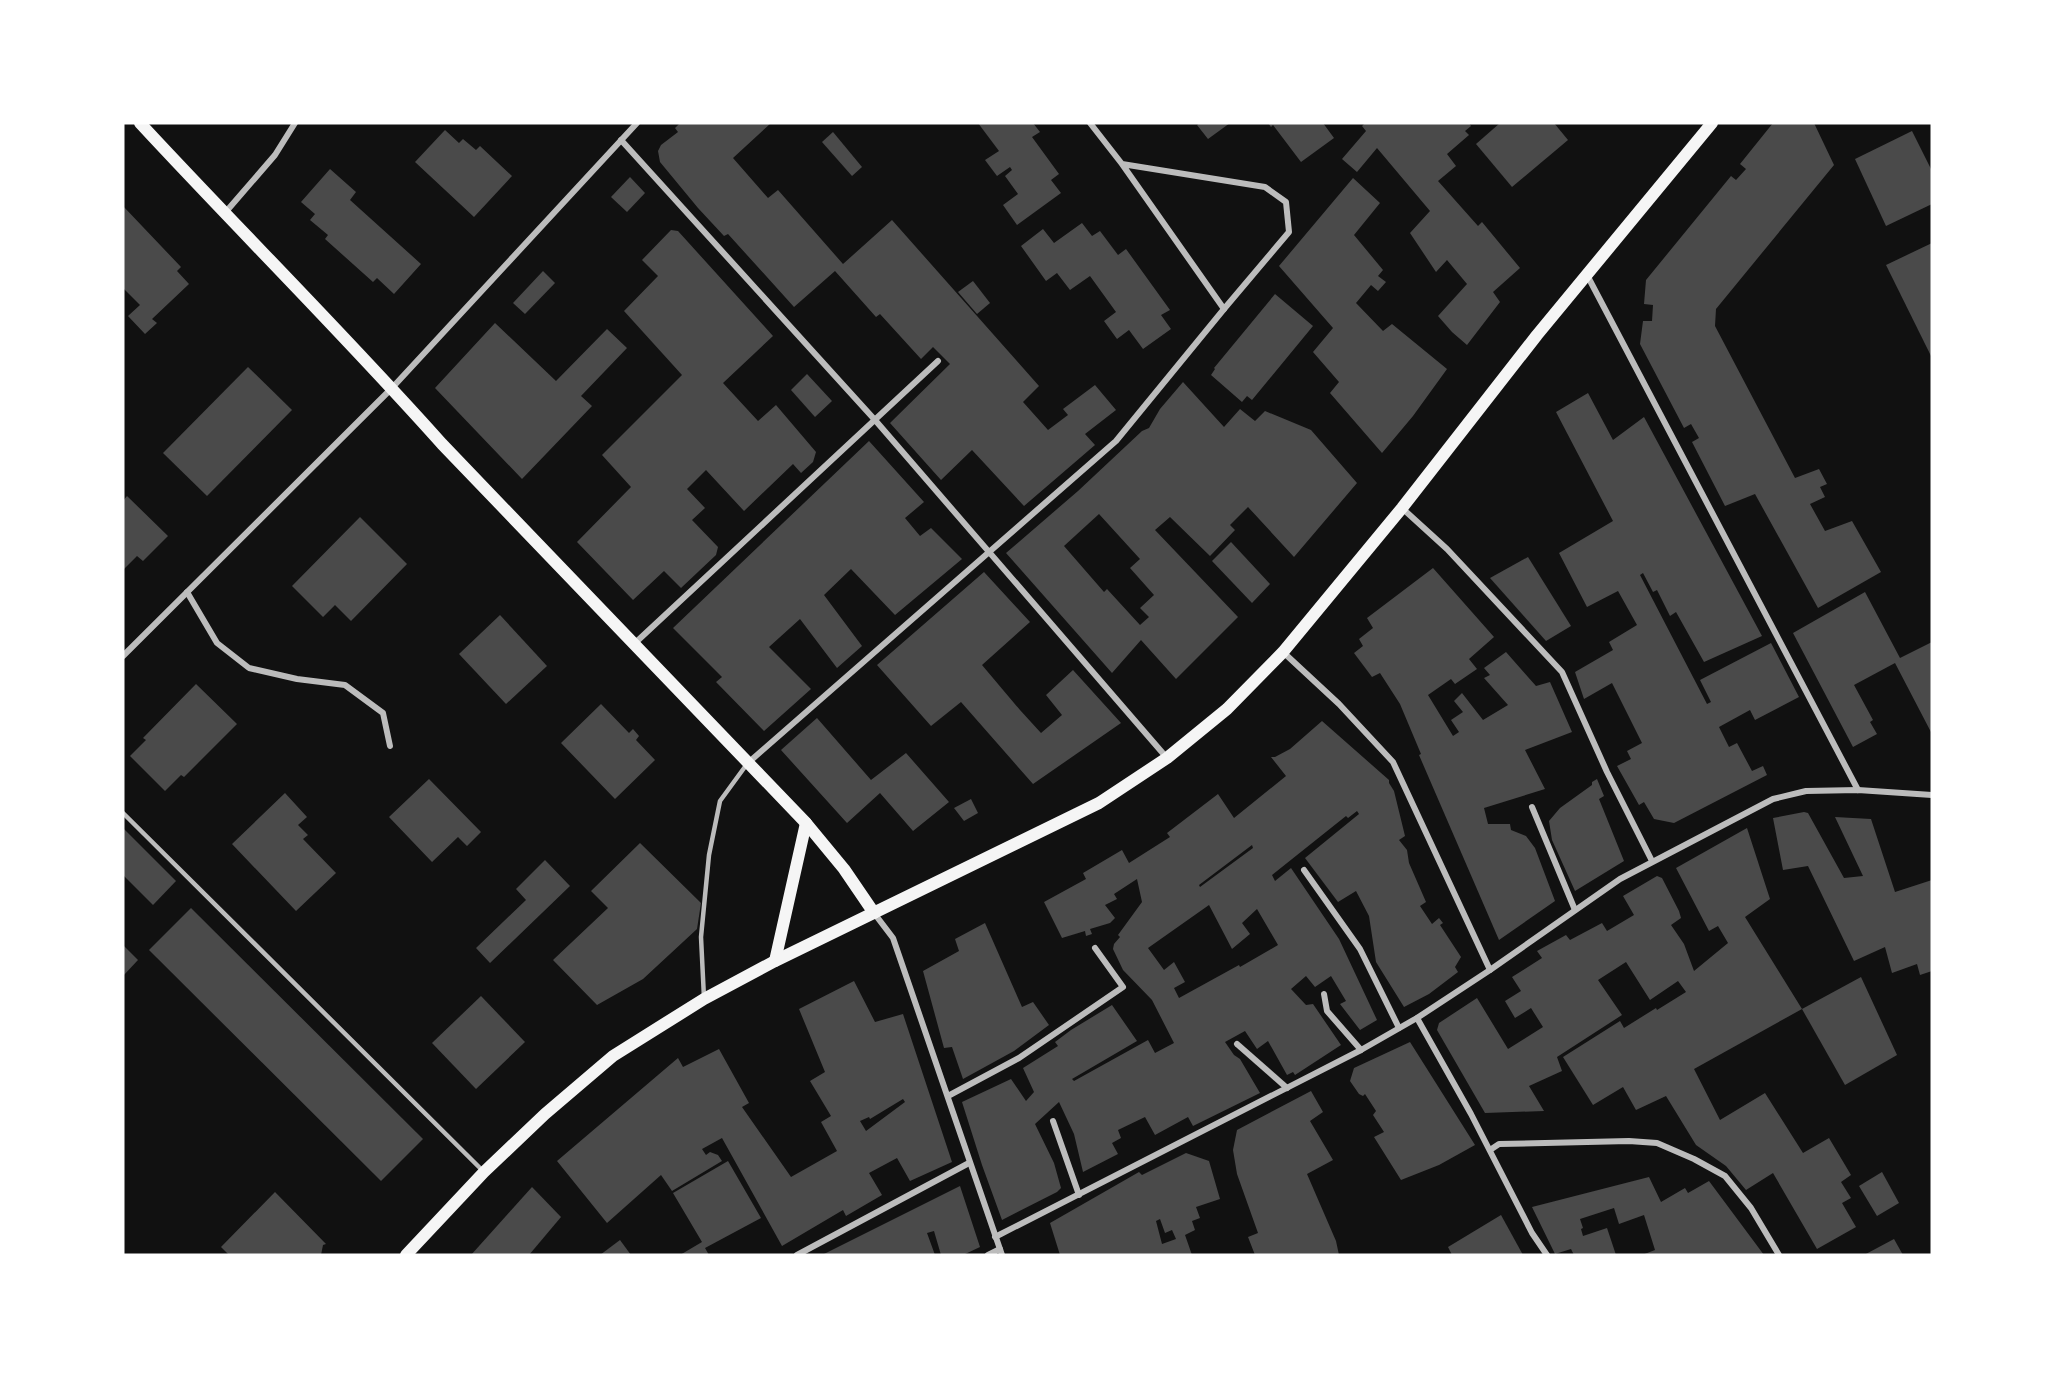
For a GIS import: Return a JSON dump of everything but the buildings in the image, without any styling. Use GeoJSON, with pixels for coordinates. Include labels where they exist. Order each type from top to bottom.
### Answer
{"type":"FeatureCollection","features":[{"type":"Feature","properties":{"kind":"main road"},"geometry":{"type":"LineString","coordinates":[[140,123],[224,214],[392,388],[442,444],[806,823],[844,869],[874,913]]}},
{"type":"Feature","properties":{"kind":"main road"},"geometry":{"type":"LineString","coordinates":[[406,1255],[484,1172],[545,1113],[613,1056],[704,999],[775,961],[1099,803],[1167,759],[1227,709],[1283,652],[1402,508],[1537,335],[1712,123]]}},
{"type":"Feature","properties":{"kind":"main road"},"geometry":{"type":"LineString","coordinates":[[775,961],[806,823]]}},
{"type":"Feature","properties":{"kind":"street"},"geometry":{"type":"LineString","coordinates":[[224,214],[275,155],[295,123]]}},
{"type":"Feature","properties":{"kind":"street"},"geometry":{"type":"LineString","coordinates":[[123,657],[392,388],[637,123]]}},
{"type":"Feature","properties":{"kind":"street"},"geometry":{"type":"LineString","coordinates":[[1090,123],[1122,164],[1224,309]]}},
{"type":"Feature","properties":{"kind":"street"},"geometry":{"type":"LineString","coordinates":[[621,140],[875,420],[1167,759]]}},
{"type":"Feature","properties":{"kind":"street"},"geometry":{"type":"LineString","coordinates":[[749,762],[1116,441],[1289,232],[1286,202],[1265,187],[1122,164]]}},
{"type":"Feature","properties":{"kind":"street"},"geometry":{"type":"LineString","coordinates":[[1587,276],[1858,790]]}},
{"type":"Feature","properties":{"kind":"street"},"geometry":{"type":"LineString","coordinates":[[634,644],[938,361]]}},
{"type":"Feature","properties":{"kind":"street"},"geometry":{"type":"LineString","coordinates":[[1402,508],[1448,549],[1562,672],[1606,772],[1652,861]]}},
{"type":"Feature","properties":{"kind":"street"},"geometry":{"type":"LineString","coordinates":[[187,592],[217,643],[249,668],[297,680],[345,685],[383,713],[390,746]]}},
{"type":"Feature","properties":{"kind":"street"},"geometry":{"type":"LineString","coordinates":[[1283,652],[1339,704],[1393,762],[1490,970]]}},
{"type":"Feature","properties":{"kind":"street"},"geometry":{"type":"LineString","coordinates":[[995,1237],[1361,1050],[1417,1018],[1490,970],[1620,879],[1773,799],[1806,791],[1858,790],[1932,795]]}},
{"type":"Feature","properties":{"kind":"street"},"geometry":{"type":"LineString","coordinates":[[1532,807],[1575,910]]}},
{"type":"Feature","properties":{"kind":"street"},"geometry":{"type":"LineString","coordinates":[[1304,870],[1360,949],[1399,1028]]}},
{"type":"Feature","properties":{"kind":"street"},"geometry":{"type":"LineString","coordinates":[[874,913],[893,938],[1001,1252],[988,1255]]}},
{"type":"Feature","properties":{"kind":"street"},"geometry":{"type":"LineString","coordinates":[[948,1096],[1018,1058],[1123,987],[1095,948]]}},
{"type":"Feature","properties":{"kind":"street"},"geometry":{"type":"LineString","coordinates":[[1324,994],[1327,1011],[1361,1050]]}},
{"type":"Feature","properties":{"kind":"street"},"geometry":{"type":"LineString","coordinates":[[1417,1018],[1490,1150],[1532,1233],[1547,1255]]}},
{"type":"Feature","properties":{"kind":"street"},"geometry":{"type":"LineString","coordinates":[[1237,1044],[1287,1088]]}},
{"type":"Feature","properties":{"kind":"street"},"geometry":{"type":"LineString","coordinates":[[1053,1121],[1079,1195]]}},
{"type":"Feature","properties":{"kind":"street"},"geometry":{"type":"LineString","coordinates":[[1490,1150],[1499,1144],[1629,1141],[1658,1143],[1695,1159],[1725,1176],[1750,1208],[1779,1255]]}},
{"type":"Feature","properties":{"kind":"street"},"geometry":{"type":"LineString","coordinates":[[797,1255],[969,1163]]}},
{"type":"Feature","properties":{"kind":"lane"},"geometry":{"type":"LineString","coordinates":[[704,999],[701,937],[710,855],[720,801],[749,762]]}},
{"type":"Feature","properties":{"kind":"lane"},"geometry":{"type":"LineString","coordinates":[[123,813],[484,1172]]}}]}
